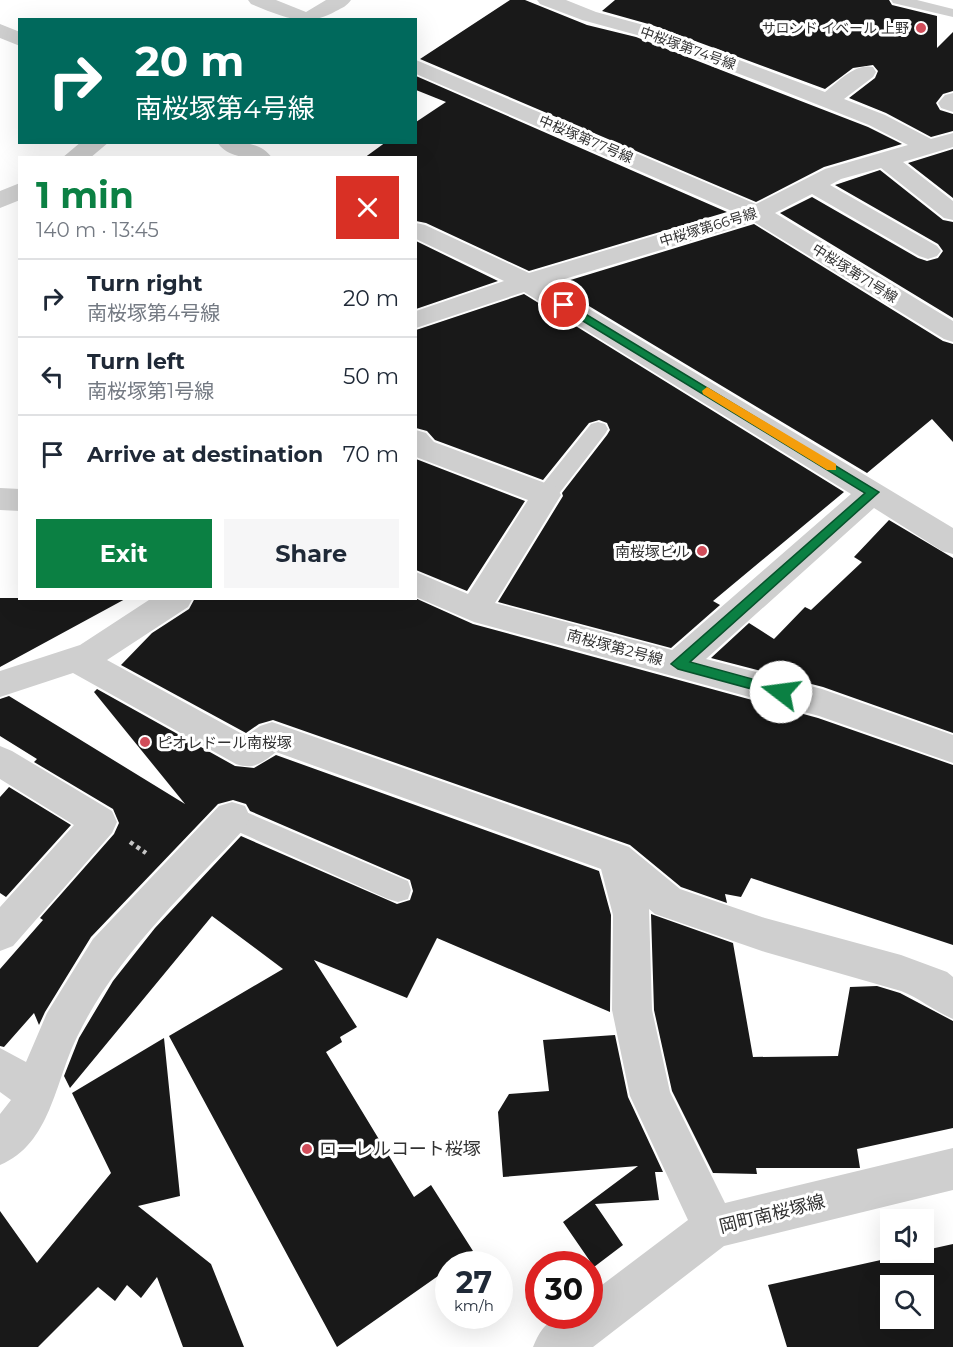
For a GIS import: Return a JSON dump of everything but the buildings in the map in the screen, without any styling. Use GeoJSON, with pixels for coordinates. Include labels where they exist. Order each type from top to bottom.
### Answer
{"type":"FeatureCollection","features":[{"type":"Feature","properties":{"kind":"street"},"geometry":{"type":"LineString","coordinates":[[258,0],[304,18]]}},
{"type":"Feature","properties":{"kind":"street"},"geometry":{"type":"LineString","coordinates":[[309,18],[341,0]]}},
{"type":"Feature","properties":{"kind":"street","name":"中桜塚第74号線"},"geometry":{"type":"LineString","coordinates":[[547,0],[589,16],[644,31],[942,144]]}},
{"type":"Feature","properties":{"kind":"street"},"geometry":{"type":"LineString","coordinates":[[589,16],[611,0]]}},
{"type":"Feature","properties":{"kind":"street"},"geometry":{"type":"LineString","coordinates":[[0,30],[18,39]]}},
{"type":"Feature","properties":{"kind":"street","name":"中桜塚第77号線"},"geometry":{"type":"LineString","coordinates":[[417,66],[757,213]]}},
{"type":"Feature","properties":{"kind":"street"},"geometry":{"type":"LineString","coordinates":[[827,100],[865,72]]}},
{"type":"Feature","properties":{"kind":"street"},"geometry":{"type":"LineString","coordinates":[[953,100],[949,103],[953,105]]}},
{"type":"Feature","properties":{"kind":"street"},"geometry":{"type":"LineString","coordinates":[[76,156],[95,144]]}},
{"type":"Feature","properties":{"kind":"street"},"geometry":{"type":"LineString","coordinates":[[232,144],[257,156]]}},
{"type":"Feature","properties":{"kind":"street","name":"中桜塚第66号線"},"geometry":{"type":"LineString","coordinates":[[417,320],[527,282],[757,213],[833,174],[942,144]]}},
{"type":"Feature","properties":{"kind":"street"},"geometry":{"type":"LineString","coordinates":[[886,159],[953,213]]}},
{"type":"Feature","properties":{"kind":"street"},"geometry":{"type":"LineString","coordinates":[[812,184],[928,251]]}},
{"type":"Feature","properties":{"kind":"street"},"geometry":{"type":"LineString","coordinates":[[0,201],[18,190]]}},
{"type":"Feature","properties":{"kind":"street"},"geometry":{"type":"LineString","coordinates":[[0,201],[18,211]]}},
{"type":"Feature","properties":{"kind":"street","name":"中桜塚第71号線"},"geometry":{"type":"LineString","coordinates":[[757,213],[953,333]]}},
{"type":"Feature","properties":{"kind":"street"},"geometry":{"type":"LineString","coordinates":[[417,230],[527,282],[953,543]]}},
{"type":"Feature","properties":{"kind":"street"},"geometry":{"type":"LineString","coordinates":[[417,441],[424,449],[546,495],[474,610]]}},
{"type":"Feature","properties":{"kind":"street"},"geometry":{"type":"LineString","coordinates":[[678,664],[873,492]]}},
{"type":"Feature","properties":{"kind":"street"},"geometry":{"type":"LineString","coordinates":[[0,499],[18,500]]}},
{"type":"Feature","properties":{"kind":"street","name":"南桜塚第2号線"},"geometry":{"type":"LineString","coordinates":[[417,584],[474,610],[822,703],[953,749]]}},
{"type":"Feature","properties":{"kind":"street"},"geometry":{"type":"LineString","coordinates":[[0,684],[92,654],[174,600]]}},
{"type":"Feature","properties":{"kind":"street"},"geometry":{"type":"LineString","coordinates":[[76,659],[248,754],[272,736],[616,858],[668,902],[765,935],[901,973],[933,985],[953,1000]]}},
{"type":"Feature","properties":{"kind":"street"},"geometry":{"type":"LineString","coordinates":[[0,761],[99,822],[0,934]]}},
{"type":"Feature","properties":{"kind":"street"},"geometry":{"type":"LineString","coordinates":[[0,1144],[24,1119],[61,1026],[106,951],[232,817]]}},
{"type":"Feature","properties":{"kind":"street"},"geometry":{"type":"LineString","coordinates":[[616,858],[632,915],[632,1011],[650,1096],[714,1227]]}},
{"type":"Feature","properties":{"kind":"street"},"geometry":{"type":"LineString","coordinates":[[0,1068],[35,1094]]}},
{"type":"Feature","properties":{"kind":"street","name":"岡町南桜塚線"},"geometry":{"type":"LineString","coordinates":[[556,1347],[714,1227],[953,1169]]}},
{"type":"Feature","properties":{"kind":"lane"},"geometry":{"type":"LineString","coordinates":[[898,0],[953,13]]}},
{"type":"Feature","properties":{"kind":"lane"},"geometry":{"type":"LineString","coordinates":[[546,495],[598,429]]}},
{"type":"Feature","properties":{"kind":"lane"},"geometry":{"type":"LineString","coordinates":[[232,817],[398,890]]}},
{"type":"Feature","properties":{"kind":"path"},"geometry":{"type":"LineString","coordinates":[[99,822],[179,874]]}},
{"type":"Feature","properties":{"kind":"slow traffic"},"geometry":{"type":"LineString","coordinates":[[707,391],[831,467]]}},
{"type":"Feature","properties":{"kind":"place","name":"サロンド イベール 上野"},"geometry":{"type":"Point","coordinates":[921,28]}},
{"type":"Feature","properties":{"kind":"place","name":"南桜塚ビル"},"geometry":{"type":"Point","coordinates":[702,551]}},
{"type":"Feature","properties":{"kind":"place","name":"ピオレドール南桜塚"},"geometry":{"type":"Point","coordinates":[145,742]}},
{"type":"Feature","properties":{"kind":"place","name":"ローレルコート桜塚"},"geometry":{"type":"Point","coordinates":[307,1149]}},
{"type":"Feature","properties":{"kind":"route"},"geometry":{"type":"LineString","coordinates":[[564,305],[873,492],[678,664],[781,692]]}}]}
